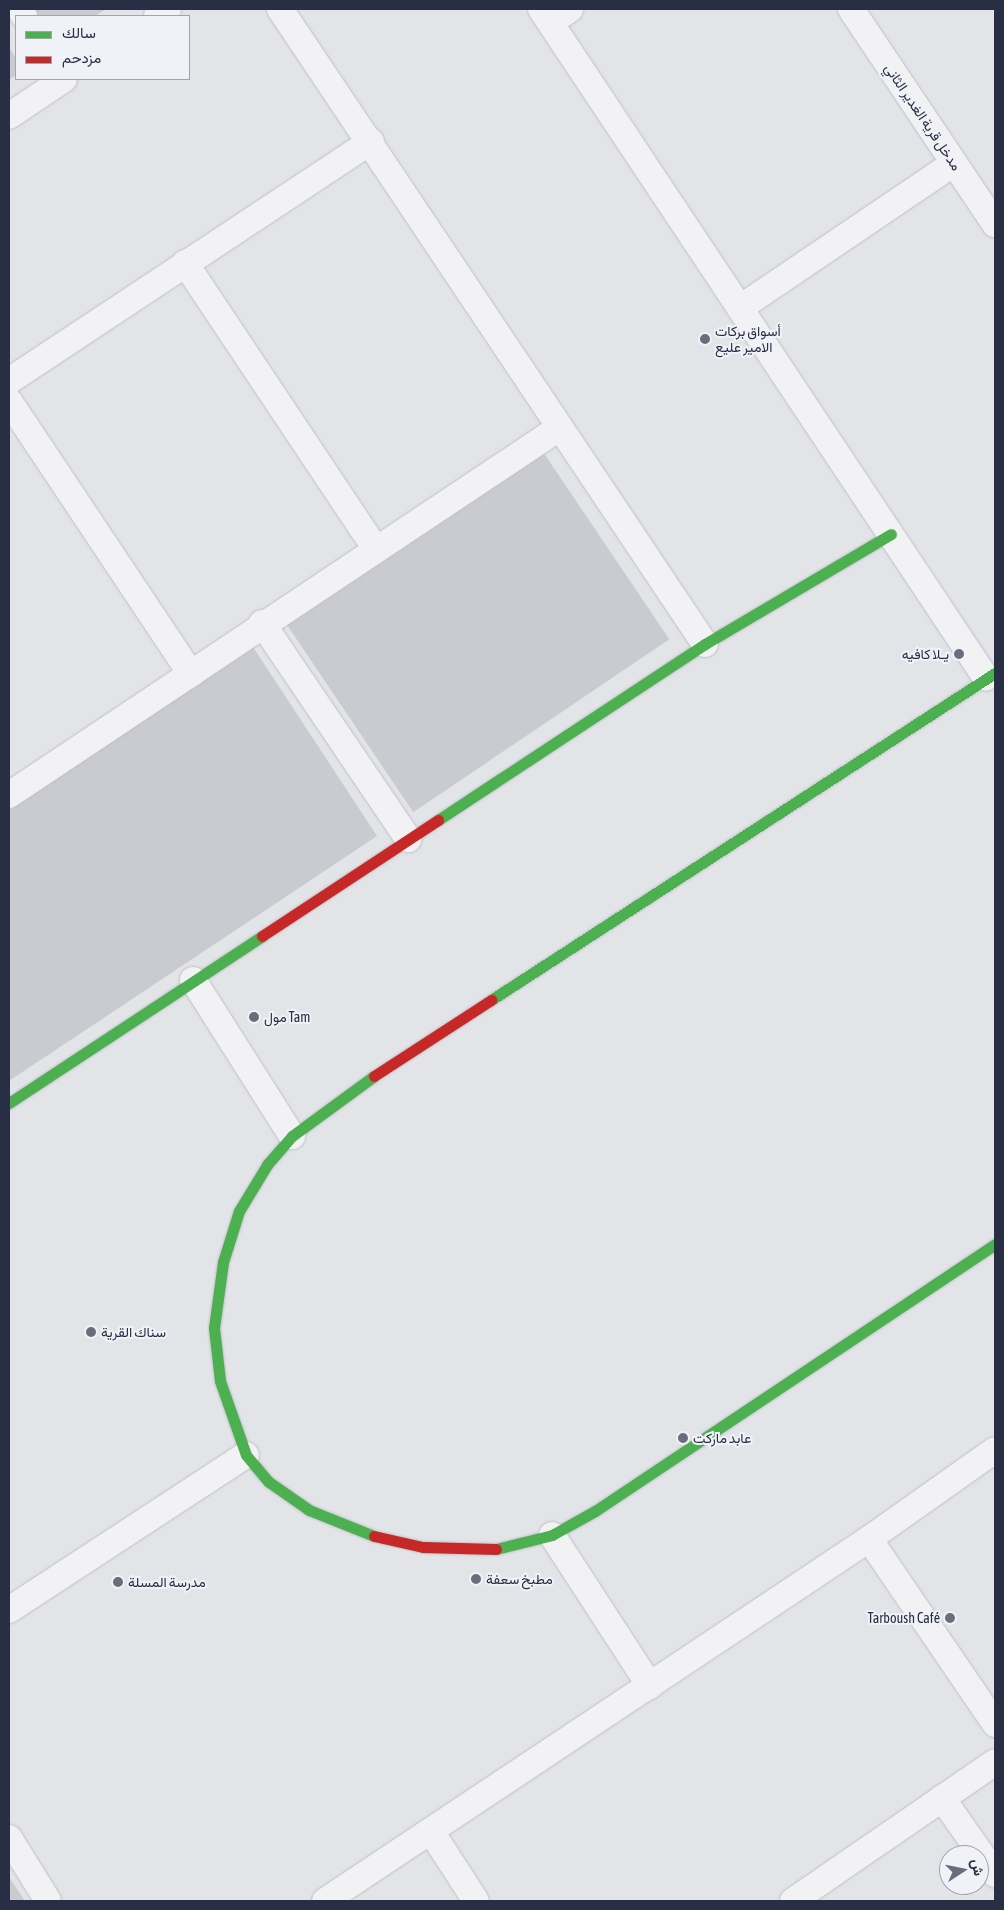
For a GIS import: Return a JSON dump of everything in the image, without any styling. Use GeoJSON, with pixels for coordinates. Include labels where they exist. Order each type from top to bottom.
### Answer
{"type":"FeatureCollection","features":[{"type":"Feature","properties":{"kind":"street"},"geometry":{"type":"LineString","coordinates":[[280,9],[371,141],[559,428],[705,644]]}},
{"type":"Feature","properties":{"kind":"street","name":"مدخل قرية الغدير الثاني"},"geometry":{"type":"LineString","coordinates":[[851,9],[995,224]]}},
{"type":"Feature","properties":{"kind":"street"},"geometry":{"type":"LineString","coordinates":[[554,13],[740,308],[891,534],[991,675],[336,1100],[292,1136],[267,1165],[239,1211],[223,1262],[214,1328],[220,1381],[246,1455],[269,1482],[310,1510],[356,1532],[423,1547],[466,1551],[509,1549],[552,1535],[995,1244]]}},
{"type":"Feature","properties":{"kind":"street"},"geometry":{"type":"LineString","coordinates":[[9,116],[63,80]]}},
{"type":"Feature","properties":{"kind":"street"},"geometry":{"type":"LineString","coordinates":[[9,381],[184,263],[371,141]]}},
{"type":"Feature","properties":{"kind":"street"},"geometry":{"type":"LineString","coordinates":[[740,308],[954,163]]}},
{"type":"Feature","properties":{"kind":"street"},"geometry":{"type":"LineString","coordinates":[[184,263],[375,548]]}},
{"type":"Feature","properties":{"kind":"street"},"geometry":{"type":"LineString","coordinates":[[9,401],[191,674]]}},
{"type":"Feature","properties":{"kind":"street"},"geometry":{"type":"LineString","coordinates":[[9,795],[191,674],[262,623],[559,428]]}},
{"type":"Feature","properties":{"kind":"street"},"geometry":{"type":"LineString","coordinates":[[9,1103],[705,644],[891,534]]}},
{"type":"Feature","properties":{"kind":"street"},"geometry":{"type":"LineString","coordinates":[[262,623],[408,839]]}},
{"type":"Feature","properties":{"kind":"street"},"geometry":{"type":"LineString","coordinates":[[194,980],[292,1136]]}},
{"type":"Feature","properties":{"kind":"street"},"geometry":{"type":"LineString","coordinates":[[325,1901],[432,1833],[869,1539],[995,1450]]}},
{"type":"Feature","properties":{"kind":"street"},"geometry":{"type":"LineString","coordinates":[[9,1610],[246,1455]]}},
{"type":"Feature","properties":{"kind":"street"},"geometry":{"type":"LineString","coordinates":[[552,1535],[650,1686]]}},
{"type":"Feature","properties":{"kind":"street"},"geometry":{"type":"LineString","coordinates":[[869,1539],[995,1724]]}},
{"type":"Feature","properties":{"kind":"street"},"geometry":{"type":"LineString","coordinates":[[793,1901],[995,1762]]}},
{"type":"Feature","properties":{"kind":"street"},"geometry":{"type":"LineString","coordinates":[[942,1798],[995,1874]]}},
{"type":"Feature","properties":{"kind":"street"},"geometry":{"type":"LineString","coordinates":[[432,1833],[476,1901]]}},
{"type":"Feature","properties":{"kind":"street"},"geometry":{"type":"LineString","coordinates":[[9,1838],[48,1901]]}},
{"type":"Feature","properties":{"kind":"building"},"geometry":{"type":"Polygon","coordinates":[[[33,9],[106,9],[97,15],[37,15],[33,9]]]}},
{"type":"Feature","properties":{"kind":"building"},"geometry":{"type":"Polygon","coordinates":[[[9,47],[15,56],[15,76],[9,80],[9,47]]]}},
{"type":"Feature","properties":{"kind":"building"},"geometry":{"type":"Polygon","coordinates":[[[543,452],[669,639],[413,812],[287,625],[543,452]]]}},
{"type":"Feature","properties":{"kind":"building"},"geometry":{"type":"Polygon","coordinates":[[[253,647],[377,836],[9,1081],[9,810],[253,647]]]}},
{"type":"Feature","properties":{"kind":"building"},"geometry":{"type":"Polygon","coordinates":[[[9,1877],[25,1901],[9,1901],[9,1877]]]}},
{"type":"Feature","properties":{"kind":"traffic: fast"},"geometry":{"type":"LineString","coordinates":[[438,820],[705,644],[891,534]]}},
{"type":"Feature","properties":{"kind":"traffic: fast"},"geometry":{"type":"LineString","coordinates":[[491,1000],[995,673]]}},
{"type":"Feature","properties":{"kind":"traffic: fast"},"geometry":{"type":"LineString","coordinates":[[9,1103],[262,936]]}},
{"type":"Feature","properties":{"kind":"traffic: fast"},"geometry":{"type":"LineString","coordinates":[[374,1076],[292,1136],[267,1165],[239,1211],[223,1262],[214,1328],[220,1381],[246,1455],[269,1482],[309,1510],[374,1536]]}},
{"type":"Feature","properties":{"kind":"traffic: fast"},"geometry":{"type":"LineString","coordinates":[[496,1549],[552,1535],[595,1511],[995,1244]]}},
{"type":"Feature","properties":{"kind":"traffic: jam"},"geometry":{"type":"LineString","coordinates":[[262,936],[438,820]]}},
{"type":"Feature","properties":{"kind":"traffic: jam"},"geometry":{"type":"LineString","coordinates":[[374,1076],[491,1000]]}},
{"type":"Feature","properties":{"kind":"traffic: jam"},"geometry":{"type":"LineString","coordinates":[[374,1536],[423,1547],[496,1549]]}},
{"type":"Feature","properties":{"kind":"place","name":"أسواق بركات الامير عليع"},"geometry":{"type":"Point","coordinates":[705,339]}},
{"type":"Feature","properties":{"kind":"place","name":"يـلا كافيه"},"geometry":{"type":"Point","coordinates":[959,654]}},
{"type":"Feature","properties":{"kind":"place","name":"مول Tam"},"geometry":{"type":"Point","coordinates":[254,1017]}},
{"type":"Feature","properties":{"kind":"place","name":"سناك القرية"},"geometry":{"type":"Point","coordinates":[91,1332]}},
{"type":"Feature","properties":{"kind":"place","name":"عابد ماركت"},"geometry":{"type":"Point","coordinates":[683,1438]}},
{"type":"Feature","properties":{"kind":"place","name":"مطبخ سعفة"},"geometry":{"type":"Point","coordinates":[476,1579]}},
{"type":"Feature","properties":{"kind":"place","name":"مدرسة المسلة"},"geometry":{"type":"Point","coordinates":[118,1582]}},
{"type":"Feature","properties":{"kind":"place","name":"Tarboush Café"},"geometry":{"type":"Point","coordinates":[950,1618]}}]}
